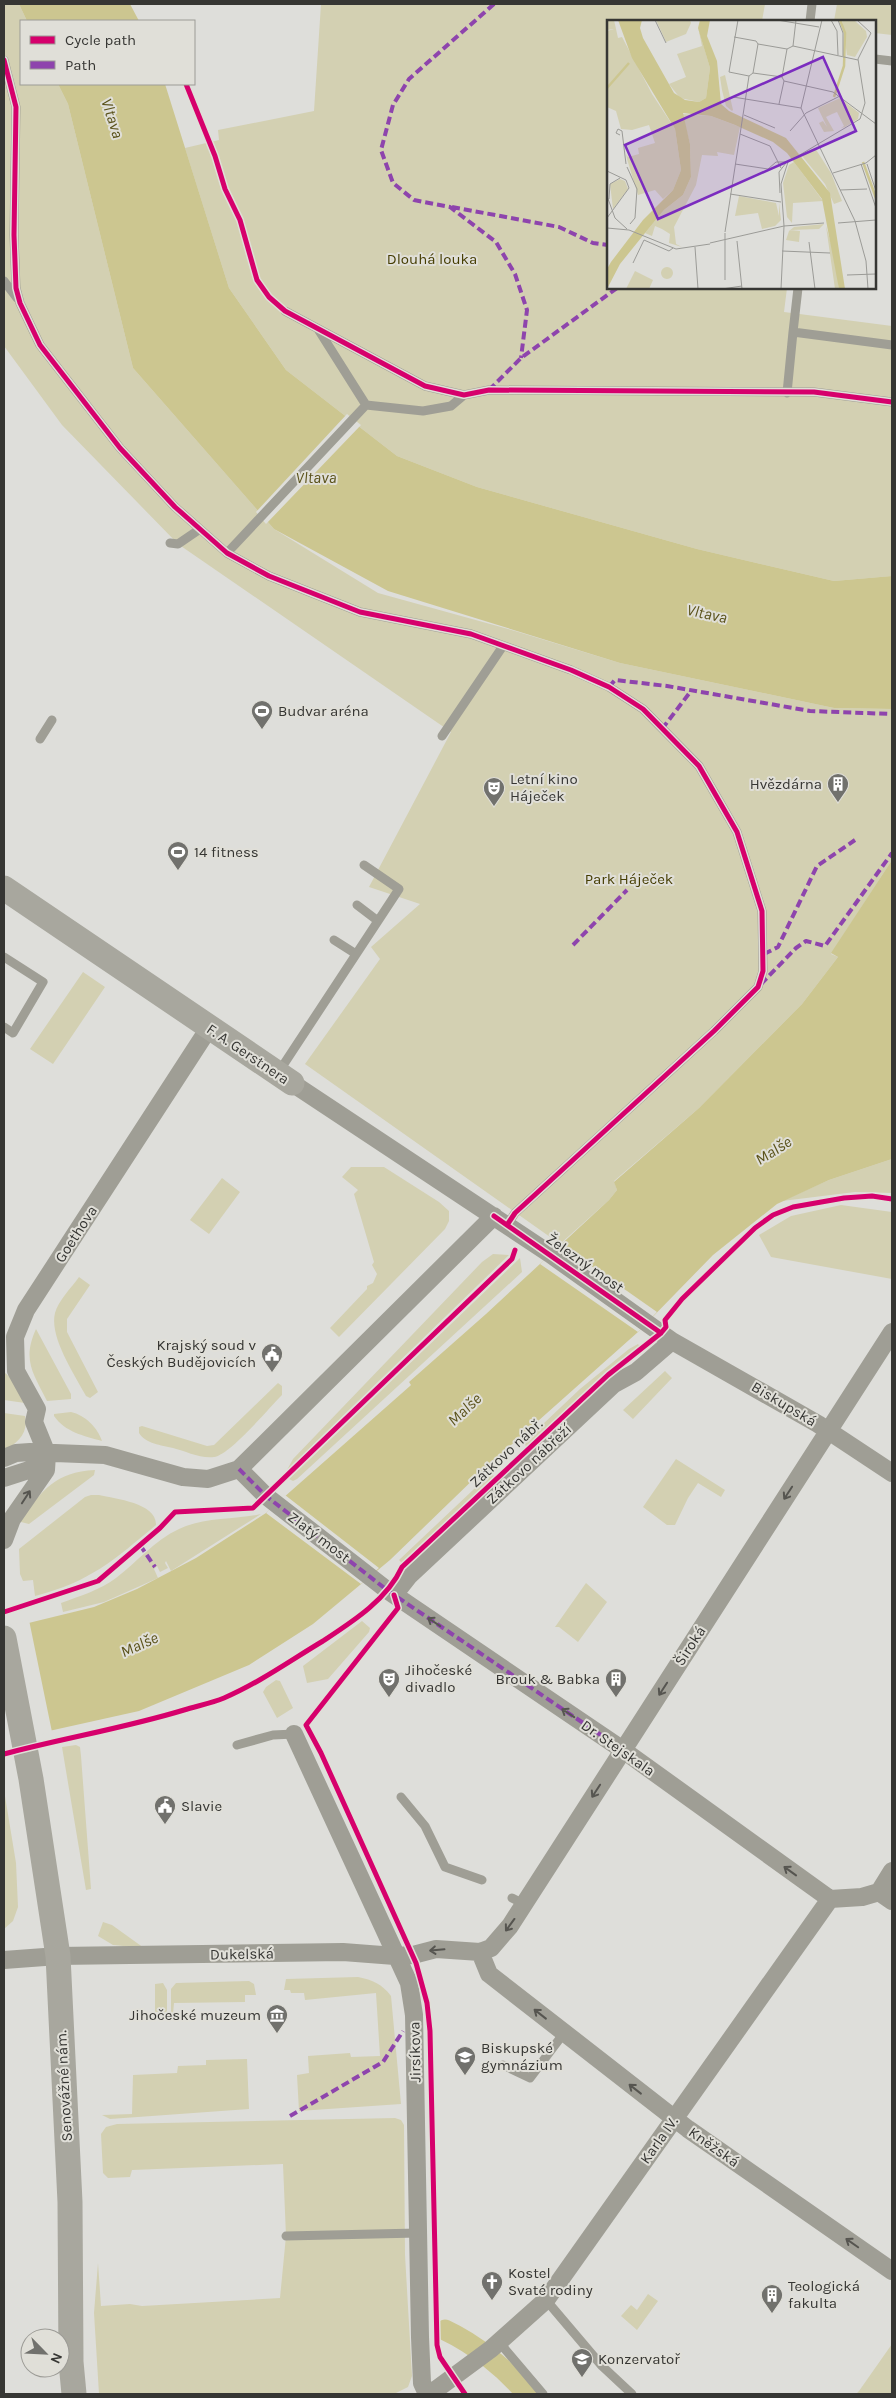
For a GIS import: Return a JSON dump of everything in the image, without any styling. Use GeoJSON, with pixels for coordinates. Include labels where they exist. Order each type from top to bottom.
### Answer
{"type":"FeatureCollection","features":[{"type":"Feature","properties":{"kind":"street","name":"F. A. Gerstnera"},"geometry":{"type":"LineString","coordinates":[[4,888],[209,1028],[501,1220]]}},
{"type":"Feature","properties":{"kind":"street","name":"Goethova"},"geometry":{"type":"LineString","coordinates":[[46,1454],[34,1422],[37,1408],[16,1371],[15,1337],[26,1310],[209,1028]]}},
{"type":"Feature","properties":{"kind":"street","name":"Železný most"},"geometry":{"type":"LineString","coordinates":[[501,1220],[648,1322],[672,1341]]}},
{"type":"Feature","properties":{"kind":"street"},"geometry":{"type":"LineString","coordinates":[[4,1458],[16,1453],[105,1455],[183,1478],[208,1479],[239,1469],[501,1220]]}},
{"type":"Feature","properties":{"kind":"street","name":"Široká"},"geometry":{"type":"LineString","coordinates":[[480,1952],[491,1948],[510,1926],[518,1901],[623,1750],[892,1332]]}},
{"type":"Feature","properties":{"kind":"street","name":"Biskupská"},"geometry":{"type":"LineString","coordinates":[[672,1341],[750,1384],[828,1431],[892,1473]]}},
{"type":"Feature","properties":{"kind":"street","name":"Zátkovo nábřeží"},"geometry":{"type":"LineString","coordinates":[[399,1598],[409,1576],[614,1384],[636,1372],[672,1341]]}},
{"type":"Feature","properties":{"kind":"street"},"geometry":{"type":"LineString","coordinates":[[4,1478],[35,1468],[46,1454]]}},
{"type":"Feature","properties":{"kind":"street"},"geometry":{"type":"LineString","coordinates":[[4,1540],[12,1519],[46,1470],[46,1454]]}},
{"type":"Feature","properties":{"kind":"street","name":"Zlatý most"},"geometry":{"type":"LineString","coordinates":[[239,1469],[276,1504],[399,1598]]}},
{"type":"Feature","properties":{"kind":"street","name":"Dr. Stejskala"},"geometry":{"type":"LineString","coordinates":[[399,1598],[623,1750],[830,1899]]}},
{"type":"Feature","properties":{"kind":"street","name":"Senovážné nám."},"geometry":{"type":"LineString","coordinates":[[4,1638],[31,1779],[58,1956],[70,2202],[71,2362],[74,2394]]}},
{"type":"Feature","properties":{"kind":"street","name":"Jirsíkova"},"geometry":{"type":"LineString","coordinates":[[294,1734],[408,1983],[414,2016],[422,2383],[428,2394]]}},
{"type":"Feature","properties":{"kind":"street"},"geometry":{"type":"LineString","coordinates":[[830,1899],[886,1897],[892,1871]]}},
{"type":"Feature","properties":{"kind":"street","name":"Karla IV."},"geometry":{"type":"LineString","coordinates":[[428,2394],[470,2366],[546,2300],[830,1899]]}},
{"type":"Feature","properties":{"kind":"street","name":"Dukelská"},"geometry":{"type":"LineString","coordinates":[[4,1960],[58,1956],[359,1952],[395,1956],[412,1955],[436,1948],[480,1952]]}},
{"type":"Feature","properties":{"kind":"street","name":"Kněžská"},"geometry":{"type":"LineString","coordinates":[[480,1952],[489,1974],[674,2119],[892,2271]]}},
{"type":"Feature","properties":{"kind":"lane"},"geometry":{"type":"LineString","coordinates":[[810,20],[812,4]]}},
{"type":"Feature","properties":{"kind":"lane"},"geometry":{"type":"LineString","coordinates":[[876,59],[892,61]]}},
{"type":"Feature","properties":{"kind":"lane"},"geometry":{"type":"LineString","coordinates":[[4,60],[16,107],[14,235],[16,288],[20,303],[40,345],[120,448],[175,507],[200,528],[269,576],[360,612],[471,634],[571,670],[609,687],[643,709],[699,766],[740,841],[762,911],[764,954],[763,971],[758,987],[714,1031],[515,1213],[501,1220]]}},
{"type":"Feature","properties":{"kind":"lane"},"geometry":{"type":"LineString","coordinates":[[4,281],[20,303]]}},
{"type":"Feature","properties":{"kind":"lane"},"geometry":{"type":"LineString","coordinates":[[787,394],[798,289]]}},
{"type":"Feature","properties":{"kind":"lane"},"geometry":{"type":"LineString","coordinates":[[285,311],[388,368],[425,386],[464,395],[489,390],[787,394],[814,392],[892,402]]}},
{"type":"Feature","properties":{"kind":"lane"},"geometry":{"type":"LineString","coordinates":[[317,327],[363,407]]}},
{"type":"Feature","properties":{"kind":"lane"},"geometry":{"type":"LineString","coordinates":[[793,332],[892,345]]}},
{"type":"Feature","properties":{"kind":"lane"},"geometry":{"type":"LineString","coordinates":[[230,550],[363,407],[424,410],[451,406],[464,395]]}},
{"type":"Feature","properties":{"kind":"lane"},"geometry":{"type":"LineString","coordinates":[[170,543],[178,544],[200,528]]}},
{"type":"Feature","properties":{"kind":"lane"},"geometry":{"type":"LineString","coordinates":[[442,736],[503,646]]}},
{"type":"Feature","properties":{"kind":"lane"},"geometry":{"type":"LineString","coordinates":[[40,739],[52,720]]}},
{"type":"Feature","properties":{"kind":"lane"},"geometry":{"type":"LineString","coordinates":[[285,1078],[356,954],[399,888],[364,865]]}},
{"type":"Feature","properties":{"kind":"lane"},"geometry":{"type":"LineString","coordinates":[[358,905],[378,920]]}},
{"type":"Feature","properties":{"kind":"lane"},"geometry":{"type":"LineString","coordinates":[[334,940],[356,954]]}},
{"type":"Feature","properties":{"kind":"lane"},"geometry":{"type":"LineString","coordinates":[[4,957],[43,982],[13,1033],[4,1028]]}},
{"type":"Feature","properties":{"kind":"lane"},"geometry":{"type":"LineString","coordinates":[[237,1745],[273,1735],[294,1734]]}},
{"type":"Feature","properties":{"kind":"lane"},"geometry":{"type":"LineString","coordinates":[[401,1797],[424,1826],[445,1868],[482,1880]]}},
{"type":"Feature","properties":{"kind":"lane"},"geometry":{"type":"LineString","coordinates":[[503,2065],[530,2078],[564,2032]]}},
{"type":"Feature","properties":{"kind":"lane"},"geometry":{"type":"LineString","coordinates":[[286,2236],[418,2234]]}},
{"type":"Feature","properties":{"kind":"lane"},"geometry":{"type":"LineString","coordinates":[[546,2300],[602,2366],[632,2394]]}},
{"type":"Feature","properties":{"kind":"lane"},"geometry":{"type":"LineString","coordinates":[[495,2346],[543,2394]]}},
{"type":"Feature","properties":{"kind":"green space","name":"Park Háječek"},"geometry":{"type":"Polygon","coordinates":[[[4,4],[19,4],[27,20],[20,20],[20,85],[58,85],[68,104],[133,368],[274,529],[378,593],[515,631],[620,663],[834,708],[892,709],[892,860],[831,954],[838,957],[802,1004],[699,1108],[614,1181],[617,1190],[609,1200],[560,1244],[305,1064],[380,959],[371,947],[420,904],[369,887],[451,732],[178,544],[62,425],[4,346],[4,4]]]}},
{"type":"Feature","properties":{"kind":"green space","name":"Dlouhá louka"},"geometry":{"type":"Polygon","coordinates":[[[321,4],[765,4],[762,20],[607,20],[607,289],[787,289],[784,312],[892,326],[892,576],[834,581],[697,549],[477,487],[397,456],[286,370],[229,288],[185,148],[219,140],[218,130],[314,111],[321,4]]]}},
{"type":"Feature","properties":{"kind":"green space"},"geometry":{"type":"Polygon","coordinates":[[[837,4],[892,4],[892,35],[876,33],[876,20],[834,20],[837,4]]]}},
{"type":"Feature","properties":{"kind":"green space"},"geometry":{"type":"Polygon","coordinates":[[[83,972],[105,987],[53,1064],[30,1049],[83,972]]]}},
{"type":"Feature","properties":{"kind":"green space"},"geometry":{"type":"Polygon","coordinates":[[[892,1159],[892,1193],[855,1192],[782,1201],[829,1180],[892,1159]]]}},
{"type":"Feature","properties":{"kind":"green space"},"geometry":{"type":"Polygon","coordinates":[[[351,1167],[384,1167],[439,1202],[449,1211],[449,1221],[445,1229],[339,1337],[330,1328],[367,1289],[367,1286],[373,1283],[377,1274],[372,1265],[374,1262],[354,1194],[358,1190],[342,1177],[351,1167]]]}},
{"type":"Feature","properties":{"kind":"green space"},"geometry":{"type":"Polygon","coordinates":[[[222,1178],[240,1192],[209,1234],[190,1220],[222,1178]]]}},
{"type":"Feature","properties":{"kind":"green space"},"geometry":{"type":"Polygon","coordinates":[[[841,1205],[892,1212],[892,1279],[771,1257],[759,1235],[791,1216],[841,1205]]]}},
{"type":"Feature","properties":{"kind":"green space"},"geometry":{"type":"Polygon","coordinates":[[[493,1254],[509,1255],[287,1470],[293,1459],[482,1262],[493,1254]]]}},
{"type":"Feature","properties":{"kind":"green space"},"geometry":{"type":"Polygon","coordinates":[[[520,1258],[522,1272],[297,1479],[293,1481],[289,1479],[520,1258]]]}},
{"type":"Feature","properties":{"kind":"green space"},"geometry":{"type":"Polygon","coordinates":[[[79,1277],[90,1285],[67,1319],[67,1332],[98,1392],[90,1398],[86,1396],[64,1356],[54,1323],[55,1313],[59,1304],[79,1277]]]}},
{"type":"Feature","properties":{"kind":"green space"},"geometry":{"type":"Polygon","coordinates":[[[36,1329],[71,1394],[71,1399],[47,1401],[37,1382],[30,1358],[30,1349],[36,1329]]]}},
{"type":"Feature","properties":{"kind":"green space"},"geometry":{"type":"Polygon","coordinates":[[[638,1344],[640,1347],[527,1447],[523,1443],[580,1389],[629,1349],[638,1344]]]}},
{"type":"Feature","properties":{"kind":"green space"},"geometry":{"type":"Polygon","coordinates":[[[665,1371],[672,1378],[633,1419],[623,1410],[665,1371]]]}},
{"type":"Feature","properties":{"kind":"green space"},"geometry":{"type":"Polygon","coordinates":[[[4,1372],[12,1379],[25,1403],[4,1400],[4,1372]]]}},
{"type":"Feature","properties":{"kind":"green space"},"geometry":{"type":"Polygon","coordinates":[[[278,1383],[282,1386],[282,1395],[239,1440],[214,1457],[198,1456],[154,1444],[146,1440],[139,1433],[139,1427],[142,1426],[207,1446],[214,1445],[278,1383]]]}},
{"type":"Feature","properties":{"kind":"green space"},"geometry":{"type":"Polygon","coordinates":[[[71,1412],[81,1416],[90,1423],[102,1441],[69,1430],[54,1416],[54,1414],[71,1412]]]}},
{"type":"Feature","properties":{"kind":"green space"},"geometry":{"type":"Polygon","coordinates":[[[4,1413],[25,1416],[26,1422],[24,1433],[21,1437],[4,1450],[4,1413]]]}},
{"type":"Feature","properties":{"kind":"green space"},"geometry":{"type":"Polygon","coordinates":[[[676,1459],[725,1490],[721,1497],[698,1483],[688,1498],[675,1525],[667,1525],[643,1507],[676,1459]]]}},
{"type":"Feature","properties":{"kind":"green space"},"geometry":{"type":"Polygon","coordinates":[[[95,1470],[94,1475],[29,1524],[21,1522],[20,1520],[51,1484],[70,1474],[95,1470]]]}},
{"type":"Feature","properties":{"kind":"green space"},"geometry":{"type":"Polygon","coordinates":[[[491,1473],[494,1476],[402,1563],[399,1560],[491,1473]]]}},
{"type":"Feature","properties":{"kind":"green space"},"geometry":{"type":"Polygon","coordinates":[[[91,1495],[125,1500],[143,1507],[155,1518],[156,1525],[114,1559],[86,1577],[35,1596],[33,1580],[23,1581],[20,1574],[19,1549],[85,1497],[91,1495]]]}},
{"type":"Feature","properties":{"kind":"green space"},"geometry":{"type":"Polygon","coordinates":[[[261,1514],[171,1571],[166,1561],[165,1563],[168,1568],[160,1572],[157,1566],[154,1569],[158,1578],[104,1602],[63,1612],[61,1603],[110,1582],[154,1545],[179,1529],[198,1522],[261,1514]]]}},
{"type":"Feature","properties":{"kind":"green space"},"geometry":{"type":"Polygon","coordinates":[[[586,1583],[607,1602],[578,1642],[559,1627],[555,1627],[586,1583]]]}},
{"type":"Feature","properties":{"kind":"green space"},"geometry":{"type":"Polygon","coordinates":[[[362,1621],[370,1628],[369,1632],[328,1679],[307,1683],[303,1666],[362,1621]]]}},
{"type":"Feature","properties":{"kind":"green space"},"geometry":{"type":"Polygon","coordinates":[[[276,1680],[280,1681],[293,1708],[277,1718],[263,1692],[266,1687],[276,1680]]]}},
{"type":"Feature","properties":{"kind":"green space"},"geometry":{"type":"Polygon","coordinates":[[[76,1745],[80,1747],[81,1756],[91,1889],[86,1890],[62,1747],[76,1745]]]}},
{"type":"Feature","properties":{"kind":"green space"},"geometry":{"type":"Polygon","coordinates":[[[4,1790],[16,1863],[18,1907],[13,1921],[4,1929],[4,1790]]]}},
{"type":"Feature","properties":{"kind":"green space"},"geometry":{"type":"Polygon","coordinates":[[[103,1922],[112,1925],[144,1948],[113,1945],[98,1936],[103,1922]]]}},
{"type":"Feature","properties":{"kind":"green space"},"geometry":{"type":"Polygon","coordinates":[[[358,1977],[377,1983],[391,1996],[401,2104],[299,2111],[297,2075],[309,2073],[308,2056],[350,2053],[351,2057],[380,2056],[376,1993],[305,2000],[304,1993],[291,1993],[290,1990],[284,1990],[286,1979],[358,1977]]]}},
{"type":"Feature","properties":{"kind":"green space"},"geometry":{"type":"Polygon","coordinates":[[[249,1981],[254,1984],[256,1995],[245,1995],[245,2002],[174,2003],[173,2014],[171,2014],[171,1989],[176,1983],[249,1981]]]}},
{"type":"Feature","properties":{"kind":"green space"},"geometry":{"type":"Polygon","coordinates":[[[163,1983],[167,1990],[167,2013],[155,2012],[155,1984],[163,1983]]]}},
{"type":"Feature","properties":{"kind":"green space"},"geometry":{"type":"Polygon","coordinates":[[[247,2059],[249,2109],[110,2119],[102,2115],[132,2114],[133,2075],[177,2073],[178,2066],[206,2065],[206,2060],[247,2059]]]}},
{"type":"Feature","properties":{"kind":"green space"},"geometry":{"type":"Polygon","coordinates":[[[395,2118],[401,2120],[404,2125],[405,2255],[412,2376],[408,2387],[394,2394],[99,2394],[94,2313],[98,2263],[101,2306],[130,2304],[142,2306],[280,2298],[286,2236],[283,2164],[132,2170],[130,2177],[108,2178],[103,2173],[101,2134],[106,2127],[117,2124],[395,2118]]]}},
{"type":"Feature","properties":{"kind":"green space"},"geometry":{"type":"Polygon","coordinates":[[[648,2294],[658,2301],[637,2330],[621,2316],[631,2305],[637,2310],[648,2294]]]}},
{"type":"Feature","properties":{"kind":"green space"},"geometry":{"type":"Polygon","coordinates":[[[892,2344],[892,2394],[856,2394],[859,2391],[892,2344]]]}},
{"type":"Feature","properties":{"kind":"water"},"geometry":{"type":"Polygon","coordinates":[[[19,4],[130,4],[138,20],[27,20],[19,4]]]}},
{"type":"Feature","properties":{"kind":"water","name":"Vltava"},"geometry":{"type":"Polygon","coordinates":[[[58,85],[165,85],[229,288],[286,370],[397,456],[477,487],[697,549],[834,581],[892,576],[892,709],[834,708],[620,663],[388,591],[274,529],[133,368],[68,104],[58,85]]]}},
{"type":"Feature","properties":{"kind":"water","name":"Malše"},"geometry":{"type":"Polygon","coordinates":[[[892,860],[892,1159],[829,1180],[777,1204],[713,1255],[638,1332],[482,1471],[390,1560],[313,1624],[249,1665],[139,1711],[4,1741],[4,1629],[94,1607],[137,1589],[196,1558],[266,1513],[410,1386],[409,1382],[486,1314],[609,1200],[617,1190],[614,1182],[699,1108],[802,1004],[838,957],[831,953],[892,860]]]}},
{"type":"Feature","properties":{"kind":"pier"},"geometry":{"type":"Polygon","coordinates":[[[347,414],[361,425],[266,524],[256,512],[347,414]]]}},
{"type":"Feature","properties":{"kind":"pier"},"geometry":{"type":"Polygon","coordinates":[[[560,1244],[657,1312],[638,1332],[540,1264],[560,1244]]]}},
{"type":"Feature","properties":{"kind":"pier"},"geometry":{"type":"Polygon","coordinates":[[[285,1495],[379,1568],[361,1584],[266,1513],[285,1495]]]}},
{"type":"Feature","properties":{"kind":"pier"},"geometry":{"type":"Polygon","coordinates":[[[29,1620],[52,1732],[4,1743],[4,1626],[29,1620]]]}},
{"type":"Feature","properties":{"kind":"waterway"},"geometry":{"type":"LineString","coordinates":[[445,2330],[468,2342],[489,2358],[510,2375],[527,2394]]}},
{"type":"Feature","properties":{"kind":"marked path"},"geometry":{"type":"LineString","coordinates":[[494,4],[409,79],[393,105],[381,150],[393,183],[414,200],[450,207],[496,242],[515,274],[527,310],[521,358]]}},
{"type":"Feature","properties":{"kind":"marked path"},"geometry":{"type":"LineString","coordinates":[[452,207],[559,227],[593,243],[607,245]]}},
{"type":"Feature","properties":{"kind":"marked path"},"geometry":{"type":"LineString","coordinates":[[489,390],[521,358],[616,289]]}},
{"type":"Feature","properties":{"kind":"marked path"},"geometry":{"type":"LineString","coordinates":[[609,687],[615,680],[667,686],[810,711],[892,714]]}},
{"type":"Feature","properties":{"kind":"marked path"},"geometry":{"type":"LineString","coordinates":[[662,729],[691,691]]}},
{"type":"Feature","properties":{"kind":"marked path"},"geometry":{"type":"LineString","coordinates":[[764,954],[778,947],[817,866],[855,840]]}},
{"type":"Feature","properties":{"kind":"marked path"},"geometry":{"type":"LineString","coordinates":[[761,984],[796,948],[806,941],[825,946],[892,853]]}},
{"type":"Feature","properties":{"kind":"marked path"},"geometry":{"type":"LineString","coordinates":[[573,945],[627,890]]}},
{"type":"Feature","properties":{"kind":"marked path"},"geometry":{"type":"LineString","coordinates":[[239,1469],[266,1496],[387,1590],[623,1750]]}},
{"type":"Feature","properties":{"kind":"marked path"},"geometry":{"type":"LineString","coordinates":[[140,1545],[155,1567]]}},
{"type":"Feature","properties":{"kind":"marked path"},"geometry":{"type":"LineString","coordinates":[[290,2116],[383,2062],[403,2031]]}},
{"type":"Feature","properties":{"kind":"cycle path"},"geometry":{"type":"LineString","coordinates":[[4,60],[16,107],[14,235],[16,288],[20,303],[40,345],[120,448],[175,507],[227,553],[269,576],[360,612],[471,634],[571,670],[609,687],[643,709],[699,766],[737,832],[762,911],[763,971],[758,987],[714,1031],[515,1213],[507,1225]]}},
{"type":"Feature","properties":{"kind":"cycle path"},"geometry":{"type":"LineString","coordinates":[[186,85],[215,156],[225,189],[240,220],[257,280],[269,297],[285,311],[425,386],[464,395],[489,390],[814,392],[892,402]]}},
{"type":"Feature","properties":{"kind":"cycle path","name":"Zátkovo nábř."},"geometry":{"type":"LineString","coordinates":[[4,1754],[139,1722],[219,1700],[262,1678],[323,1641],[357,1618],[378,1600],[402,1567],[608,1375],[661,1333],[666,1327],[665,1320],[682,1299],[755,1228],[773,1215],[793,1207],[844,1198],[872,1196],[892,1199]]}},
{"type":"Feature","properties":{"kind":"cycle path"},"geometry":{"type":"LineString","coordinates":[[494,1216],[661,1333]]}},
{"type":"Feature","properties":{"kind":"cycle path"},"geometry":{"type":"LineString","coordinates":[[4,1612],[98,1581],[160,1528],[175,1512],[253,1508],[512,1259],[515,1250]]}},
{"type":"Feature","properties":{"kind":"cycle path"},"geometry":{"type":"LineString","coordinates":[[394,1595],[398,1608],[306,1725],[321,1753],[416,1963],[427,2003],[430,2031],[437,2345],[440,2357],[465,2394]]}},
{"type":"Feature","properties":{"kind":"place","name":"Budvar aréna"},"geometry":{"type":"Point","coordinates":[262,730]}},
{"type":"Feature","properties":{"kind":"place","name":"Hvězdárna"},"geometry":{"type":"Point","coordinates":[838,803]}},
{"type":"Feature","properties":{"kind":"place","name":"Letní kino Háječek"},"geometry":{"type":"Point","coordinates":[494,807]}},
{"type":"Feature","properties":{"kind":"place","name":"14 fitness"},"geometry":{"type":"Point","coordinates":[178,871]}},
{"type":"Feature","properties":{"kind":"place","name":"Krajský soud v Českých Budějovicích"},"geometry":{"type":"Point","coordinates":[272,1373]}},
{"type":"Feature","properties":{"kind":"place","name":"Jihočeské divadlo"},"geometry":{"type":"Point","coordinates":[389,1698]}},
{"type":"Feature","properties":{"kind":"place","name":"Brouk & Babka"},"geometry":{"type":"Point","coordinates":[616,1698]}},
{"type":"Feature","properties":{"kind":"place","name":"Slavie"},"geometry":{"type":"Point","coordinates":[165,1825]}},
{"type":"Feature","properties":{"kind":"place","name":"Jihočeské muzeum"},"geometry":{"type":"Point","coordinates":[277,2034]}},
{"type":"Feature","properties":{"kind":"place","name":"Biskupské gymnázium"},"geometry":{"type":"Point","coordinates":[465,2076]}},
{"type":"Feature","properties":{"kind":"place","name":"Kostel Svaté rodiny"},"geometry":{"type":"Point","coordinates":[492,2301]}},
{"type":"Feature","properties":{"kind":"place","name":"Teologická fakulta"},"geometry":{"type":"Point","coordinates":[772,2314]}},
{"type":"Feature","properties":{"kind":"place","name":"Konzervatoř"},"geometry":{"type":"Point","coordinates":[582,2378]}}]}
